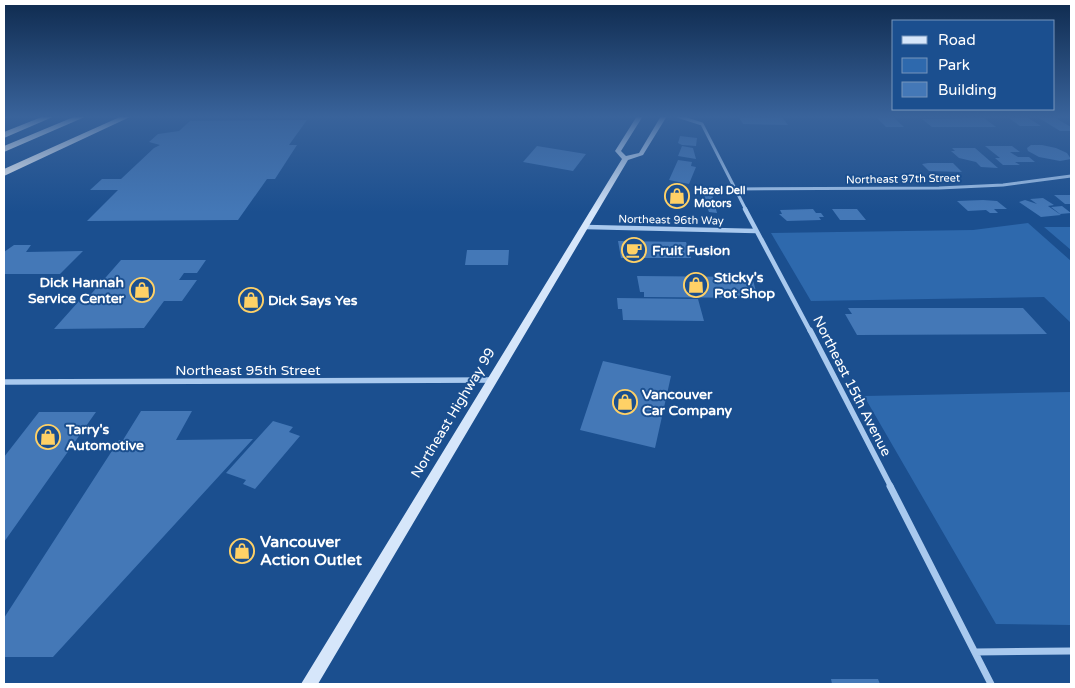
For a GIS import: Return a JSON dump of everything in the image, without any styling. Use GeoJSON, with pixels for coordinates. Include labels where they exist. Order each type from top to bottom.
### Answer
{"type":"FeatureCollection","features":[{"type":"Feature","properties":{"kind":"highway"},"geometry":{"type":"LineString","coordinates":[[4,172],[57,148]]}},
{"type":"Feature","properties":{"kind":"main road","name":"Northeast Highway 99"},"geometry":{"type":"LineString","coordinates":[[620,148],[618,151],[625,160]]}},
{"type":"Feature","properties":{"kind":"main road","name":"Northeast Highway 99"},"geometry":{"type":"LineString","coordinates":[[309,684],[625,160],[641,154],[645,148]]}},
{"type":"Feature","properties":{"kind":"street","name":"Northeast 15th Avenue"},"geometry":{"type":"LineString","coordinates":[[714,148],[756,231],[818,345],[991,684]]}},
{"type":"Feature","properties":{"kind":"street","name":"Northeast 97th Street"},"geometry":{"type":"LineString","coordinates":[[735,189],[939,188],[1003,185],[1071,176]]}},
{"type":"Feature","properties":{"kind":"street","name":"Northeast 96th Way"},"geometry":{"type":"LineString","coordinates":[[586,227],[756,231]]}},
{"type":"Feature","properties":{"kind":"street","name":"Northeast 95th Street"},"geometry":{"type":"LineString","coordinates":[[4,382],[492,380]]}},
{"type":"Feature","properties":{"kind":"street"},"geometry":{"type":"LineString","coordinates":[[975,652],[1071,651]]}},
{"type":"Feature","properties":{"kind":"green space"},"geometry":{"type":"Polygon","coordinates":[[[1028,223],[1071,261],[1071,323],[1044,297],[811,301],[771,233],[973,230],[1028,223]]]}},
{"type":"Feature","properties":{"kind":"green space"},"geometry":{"type":"Polygon","coordinates":[[[1044,227],[1071,227],[1071,250],[1044,227]]]}},
{"type":"Feature","properties":{"kind":"green space"},"geometry":{"type":"Polygon","coordinates":[[[1071,392],[1071,625],[996,624],[864,396],[1071,392]]]}},
{"type":"Feature","properties":{"kind":"building"},"geometry":{"type":"Polygon","coordinates":[[[154,148],[295,148],[275,179],[267,179],[238,220],[87,221],[118,190],[90,190],[102,179],[121,179],[154,148]]]}},
{"type":"Feature","properties":{"kind":"building"},"geometry":{"type":"Polygon","coordinates":[[[535,148],[550,148],[586,154],[573,171],[523,162],[535,148]]]}},
{"type":"Feature","properties":{"kind":"building"},"geometry":{"type":"Polygon","coordinates":[[[681,148],[693,148],[696,159],[678,156],[681,148]]]}},
{"type":"Feature","properties":{"kind":"building"},"geometry":{"type":"Polygon","coordinates":[[[952,148],[975,148],[998,168],[981,167],[976,162],[959,158],[951,151],[955,151],[952,148]]]}},
{"type":"Feature","properties":{"kind":"building"},"geometry":{"type":"Polygon","coordinates":[[[988,148],[1015,148],[1020,152],[1010,152],[1018,157],[1029,157],[1035,162],[1015,162],[1020,165],[1003,165],[995,158],[1000,158],[988,148]]]}},
{"type":"Feature","properties":{"kind":"building"},"geometry":{"type":"Polygon","coordinates":[[[1027,148],[1056,148],[1067,153],[1071,159],[1060,161],[1039,157],[1028,151],[1027,148]]]}},
{"type":"Feature","properties":{"kind":"building"},"geometry":{"type":"Polygon","coordinates":[[[678,160],[692,162],[691,166],[696,167],[689,184],[669,180],[678,160]]]}},
{"type":"Feature","properties":{"kind":"building"},"geometry":{"type":"Polygon","coordinates":[[[953,163],[962,172],[929,171],[922,164],[953,163]]]}},
{"type":"Feature","properties":{"kind":"building"},"geometry":{"type":"Polygon","coordinates":[[[704,194],[712,194],[717,213],[709,212],[707,207],[700,207],[699,202],[706,202],[704,194]]]}},
{"type":"Feature","properties":{"kind":"building"},"geometry":{"type":"Polygon","coordinates":[[[1054,195],[1071,195],[1071,204],[1065,204],[1054,195]]]}},
{"type":"Feature","properties":{"kind":"building"},"geometry":{"type":"Polygon","coordinates":[[[1043,198],[1054,205],[1048,206],[1061,215],[1041,217],[1019,202],[1025,200],[1037,204],[1030,199],[1043,198]]]}},
{"type":"Feature","properties":{"kind":"building"},"geometry":{"type":"Polygon","coordinates":[[[957,201],[997,201],[1007,209],[994,209],[998,213],[990,213],[986,210],[968,211],[957,201]]]}},
{"type":"Feature","properties":{"kind":"building"},"geometry":{"type":"Polygon","coordinates":[[[1062,206],[1071,213],[1060,214],[1051,207],[1062,206]]]}},
{"type":"Feature","properties":{"kind":"building"},"geometry":{"type":"Polygon","coordinates":[[[813,209],[824,217],[819,217],[821,220],[787,221],[779,214],[782,214],[780,210],[813,209]]]}},
{"type":"Feature","properties":{"kind":"building"},"geometry":{"type":"Polygon","coordinates":[[[832,209],[857,209],[866,220],[840,220],[832,209]]]}},
{"type":"Feature","properties":{"kind":"building"},"geometry":{"type":"Polygon","coordinates":[[[618,241],[686,242],[691,258],[621,258],[618,241]]]}},
{"type":"Feature","properties":{"kind":"building"},"geometry":{"type":"Polygon","coordinates":[[[14,245],[31,245],[26,252],[83,251],[60,274],[4,274],[4,252],[14,245]]]}},
{"type":"Feature","properties":{"kind":"building"},"geometry":{"type":"Polygon","coordinates":[[[467,250],[509,250],[508,265],[465,265],[467,250]]]}},
{"type":"Feature","properties":{"kind":"building","name":"Dick Hannah Service Center"},"geometry":{"type":"Polygon","coordinates":[[[121,260],[206,260],[197,273],[184,273],[179,280],[197,280],[182,301],[164,301],[144,328],[54,329],[79,301],[85,301],[121,260]]]}},
{"type":"Feature","properties":{"kind":"building","name":"Sticky's Pot Shop"},"geometry":{"type":"Polygon","coordinates":[[[637,276],[752,277],[758,298],[644,297],[644,292],[640,292],[637,276]]]}},
{"type":"Feature","properties":{"kind":"building"},"geometry":{"type":"Polygon","coordinates":[[[617,298],[698,299],[704,321],[623,320],[622,309],[618,309],[617,298]]]}},
{"type":"Feature","properties":{"kind":"building"},"geometry":{"type":"Polygon","coordinates":[[[848,308],[1023,308],[1047,334],[857,335],[845,314],[852,314],[848,308]]]}},
{"type":"Feature","properties":{"kind":"building"},"geometry":{"type":"Polygon","coordinates":[[[603,361],[671,376],[655,448],[580,430],[603,361]]]}},
{"type":"Feature","properties":{"kind":"building"},"geometry":{"type":"Polygon","coordinates":[[[141,411],[192,411],[176,440],[253,439],[53,657],[4,657],[4,618],[119,440],[123,440],[141,411]]]}},
{"type":"Feature","properties":{"kind":"building"},"geometry":{"type":"Polygon","coordinates":[[[39,412],[96,412],[4,542],[4,457],[39,412]]]}},
{"type":"Feature","properties":{"kind":"building"},"geometry":{"type":"Polygon","coordinates":[[[273,421],[293,427],[289,432],[300,436],[255,489],[243,484],[246,480],[226,473],[273,421]]]}},
{"type":"Feature","properties":{"kind":"building"},"geometry":{"type":"Polygon","coordinates":[[[831,679],[878,679],[880,684],[832,684],[831,679]]]}},
{"type":"Feature","properties":{"kind":"place","name":"Hazel Dell Motors"},"geometry":{"type":"Point","coordinates":[677,196]}},
{"type":"Feature","properties":{"kind":"place","name":"Fruit Fusion"},"geometry":{"type":"Point","coordinates":[634,250]}},
{"type":"Feature","properties":{"kind":"place","name":"Sticky's Pot Shop"},"geometry":{"type":"Point","coordinates":[696,285]}},
{"type":"Feature","properties":{"kind":"place","name":"Dick Hannah Service Center"},"geometry":{"type":"Point","coordinates":[142,290]}},
{"type":"Feature","properties":{"kind":"place","name":"Dick Says Yes"},"geometry":{"type":"Point","coordinates":[251,300]}},
{"type":"Feature","properties":{"kind":"place","name":"Vancouver Car Company"},"geometry":{"type":"Point","coordinates":[625,402]}},
{"type":"Feature","properties":{"kind":"place","name":"Tarry's Automotive"},"geometry":{"type":"Point","coordinates":[48,437]}},
{"type":"Feature","properties":{"kind":"place","name":"Vancouver Action Outlet"},"geometry":{"type":"Point","coordinates":[242,551]}}]}
